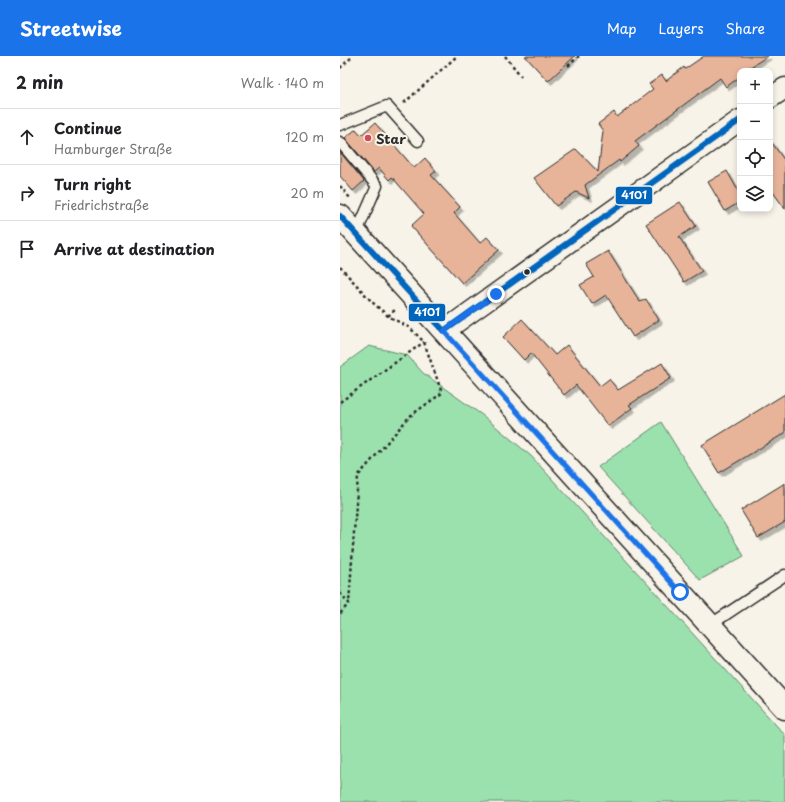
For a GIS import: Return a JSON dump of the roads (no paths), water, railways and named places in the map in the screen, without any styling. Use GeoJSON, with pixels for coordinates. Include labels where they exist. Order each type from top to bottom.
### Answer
{"type":"FeatureCollection","features":[{"type":"Feature","properties":{"kind":"main road"},"geometry":{"type":"LineString","coordinates":[[340,216],[785,708]]}},
{"type":"Feature","properties":{"kind":"street"},"geometry":{"type":"LineString","coordinates":[[773,96],[785,88]]}},
{"type":"Feature","properties":{"kind":"street"},"geometry":{"type":"LineString","coordinates":[[444,331],[737,122]]}},
{"type":"Feature","properties":{"kind":"lane"},"geometry":{"type":"LineString","coordinates":[[340,125],[387,106],[418,141]]}},
{"type":"Feature","properties":{"kind":"lane"},"geometry":{"type":"LineString","coordinates":[[340,142],[378,186],[356,234]]}},
{"type":"Feature","properties":{"kind":"lane"},"geometry":{"type":"LineString","coordinates":[[710,625],[785,575]]}},
{"type":"Feature","properties":{"kind":"place","name":"Star"},"geometry":{"type":"Point","coordinates":[368,138]}}]}
